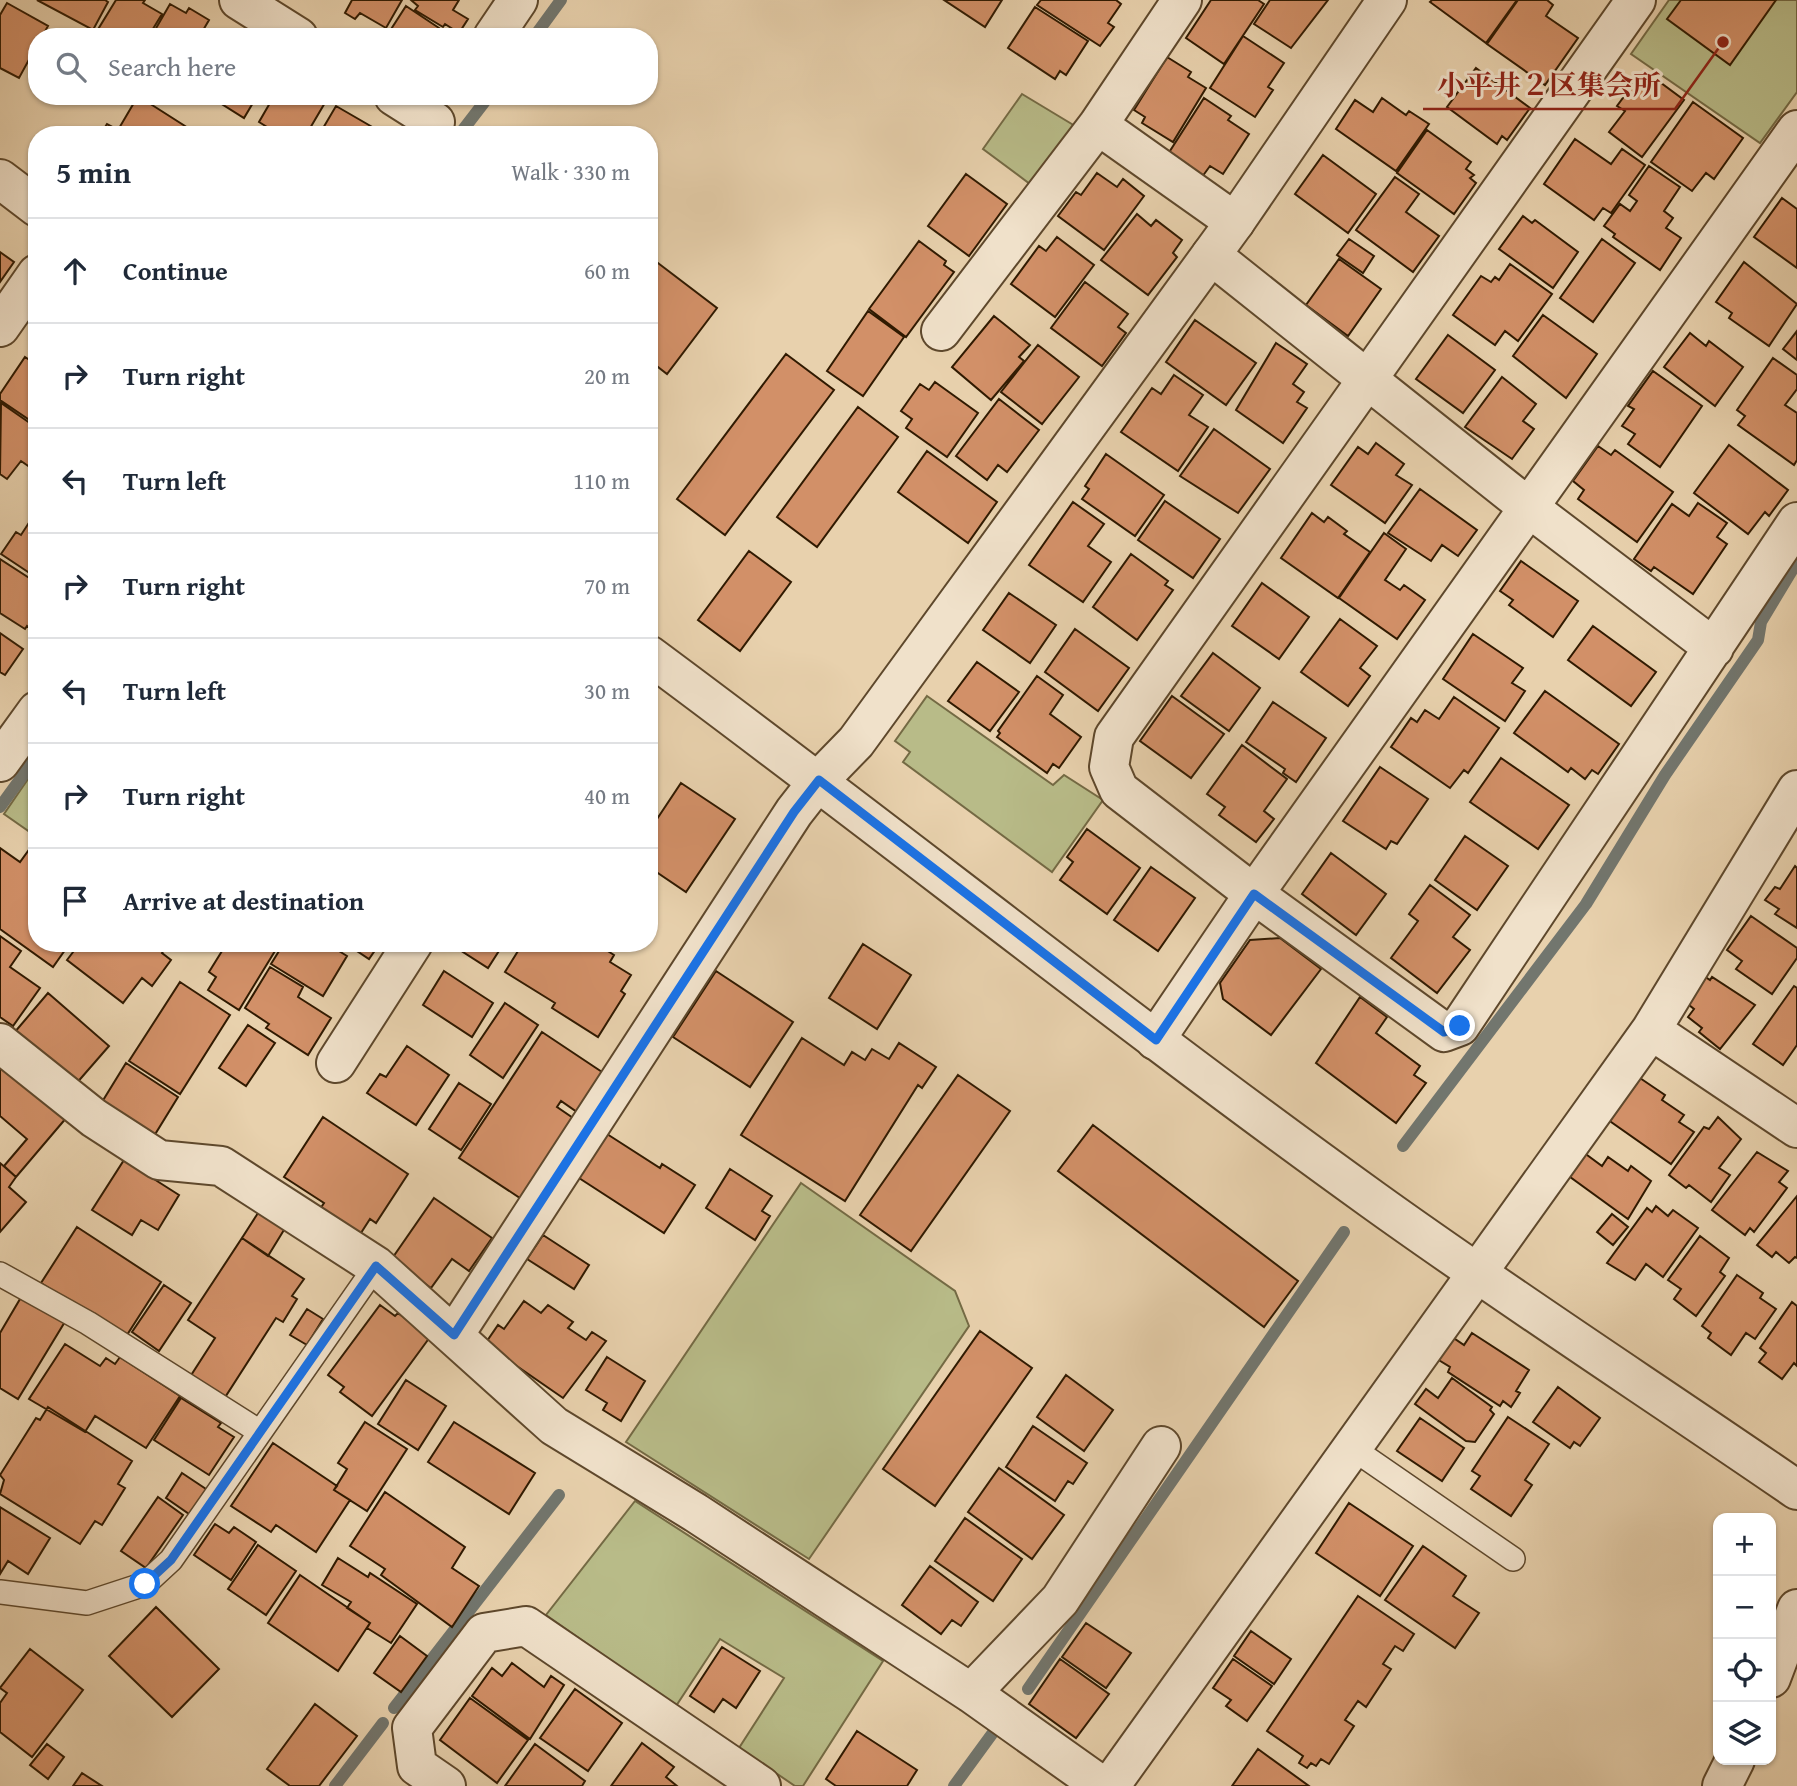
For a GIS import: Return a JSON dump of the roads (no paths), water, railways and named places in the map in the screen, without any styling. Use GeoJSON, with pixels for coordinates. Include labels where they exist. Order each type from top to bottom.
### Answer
{"type":"FeatureCollection","features":[{"type":"Feature","properties":{"kind":"street"},"geometry":{"type":"LineString","coordinates":[[240,0],[284,28]]}},
{"type":"Feature","properties":{"kind":"street"},"geometry":{"type":"LineString","coordinates":[[499,28],[518,0]]}},
{"type":"Feature","properties":{"kind":"street"},"geometry":{"type":"LineString","coordinates":[[941,331],[1098,125],[1182,0]]}},
{"type":"Feature","properties":{"kind":"street"},"geometry":{"type":"LineString","coordinates":[[454,1335],[794,812],[819,780],[856,743],[1236,222],[1387,0]]}},
{"type":"Feature","properties":{"kind":"street"},"geometry":{"type":"LineString","coordinates":[[1636,0],[1114,737],[1109,767],[1119,790],[1254,894],[1444,1032],[1460,1026],[1797,522]]}},
{"type":"Feature","properties":{"kind":"street"},"geometry":{"type":"LineString","coordinates":[[412,105],[438,118]]}},
{"type":"Feature","properties":{"kind":"street"},"geometry":{"type":"LineString","coordinates":[[1098,125],[1236,222]]}},
{"type":"Feature","properties":{"kind":"street"},"geometry":{"type":"LineString","coordinates":[[1156,1040],[1254,894],[1797,130]]}},
{"type":"Feature","properties":{"kind":"street"},"geometry":{"type":"LineString","coordinates":[[0,180],[28,200]]}},
{"type":"Feature","properties":{"kind":"street"},"geometry":{"type":"LineString","coordinates":[[1211,255],[1528,507],[1714,648]]}},
{"type":"Feature","properties":{"kind":"street"},"geometry":{"type":"LineString","coordinates":[[0,327],[28,287]]}},
{"type":"Feature","properties":{"kind":"street"},"geometry":{"type":"LineString","coordinates":[[658,662],[819,780],[1156,1040],[1371,1199],[1797,1490]]}},
{"type":"Feature","properties":{"kind":"street"},"geometry":{"type":"LineString","coordinates":[[0,762],[28,723]]}},
{"type":"Feature","properties":{"kind":"street"},"geometry":{"type":"LineString","coordinates":[[1110,1786],[1651,1030],[1791,813]]}},
{"type":"Feature","properties":{"kind":"street"},"geometry":{"type":"LineString","coordinates":[[336,1063],[407,952]]}},
{"type":"Feature","properties":{"kind":"street"},"geometry":{"type":"LineString","coordinates":[[1651,1030],[1797,1128]]}},
{"type":"Feature","properties":{"kind":"street"},"geometry":{"type":"LineString","coordinates":[[0,1043],[94,1118],[159,1160],[221,1166],[376,1266],[554,1426],[696,1513],[971,1693],[1102,1786]]}},
{"type":"Feature","properties":{"kind":"street"},"geometry":{"type":"LineString","coordinates":[[971,1693],[1060,1600],[1161,1446]]}},
{"type":"Feature","properties":{"kind":"street"},"geometry":{"type":"LineString","coordinates":[[1776,1665],[1797,1609]]}},
{"type":"Feature","properties":{"kind":"street"},"geometry":{"type":"LineString","coordinates":[[446,1786],[417,1766],[412,1728],[484,1633],[526,1626],[761,1786]]}},
{"type":"Feature","properties":{"kind":"street"},"geometry":{"type":"LineString","coordinates":[[1722,1786],[1732,1765]]}},
{"type":"Feature","properties":{"kind":"lane"},"geometry":{"type":"LineString","coordinates":[[0,1592],[87,1603],[145,1584],[171,1560],[376,1266]]}},
{"type":"Feature","properties":{"kind":"lane"},"geometry":{"type":"LineString","coordinates":[[0,1274],[88,1323],[260,1432]]}},
{"type":"Feature","properties":{"kind":"lane"},"geometry":{"type":"LineString","coordinates":[[1352,1448],[1513,1559]]}},
{"type":"Feature","properties":{"kind":"waterway"},"geometry":{"type":"LineString","coordinates":[[541,28],[561,0]]}},
{"type":"Feature","properties":{"kind":"waterway"},"geometry":{"type":"LineString","coordinates":[[466,126],[482,105]]}},
{"type":"Feature","properties":{"kind":"waterway"},"geometry":{"type":"LineString","coordinates":[[1403,1146],[1586,904],[1665,775],[1758,640],[1761,622],[1797,562]]}},
{"type":"Feature","properties":{"kind":"waterway"},"geometry":{"type":"LineString","coordinates":[[0,807],[28,768]]}},
{"type":"Feature","properties":{"kind":"waterway"},"geometry":{"type":"LineString","coordinates":[[1028,1689],[1344,1232]]}},
{"type":"Feature","properties":{"kind":"waterway"},"geometry":{"type":"LineString","coordinates":[[394,1708],[559,1495]]}},
{"type":"Feature","properties":{"kind":"waterway"},"geometry":{"type":"LineString","coordinates":[[335,1786],[383,1723]]}},
{"type":"Feature","properties":{"kind":"waterway"},"geometry":{"type":"LineString","coordinates":[[954,1786],[992,1734]]}},
{"type":"Feature","properties":{"kind":"place","name":"小平井２区集会所"},"geometry":{"type":"Point","coordinates":[1723,42]}}]}
